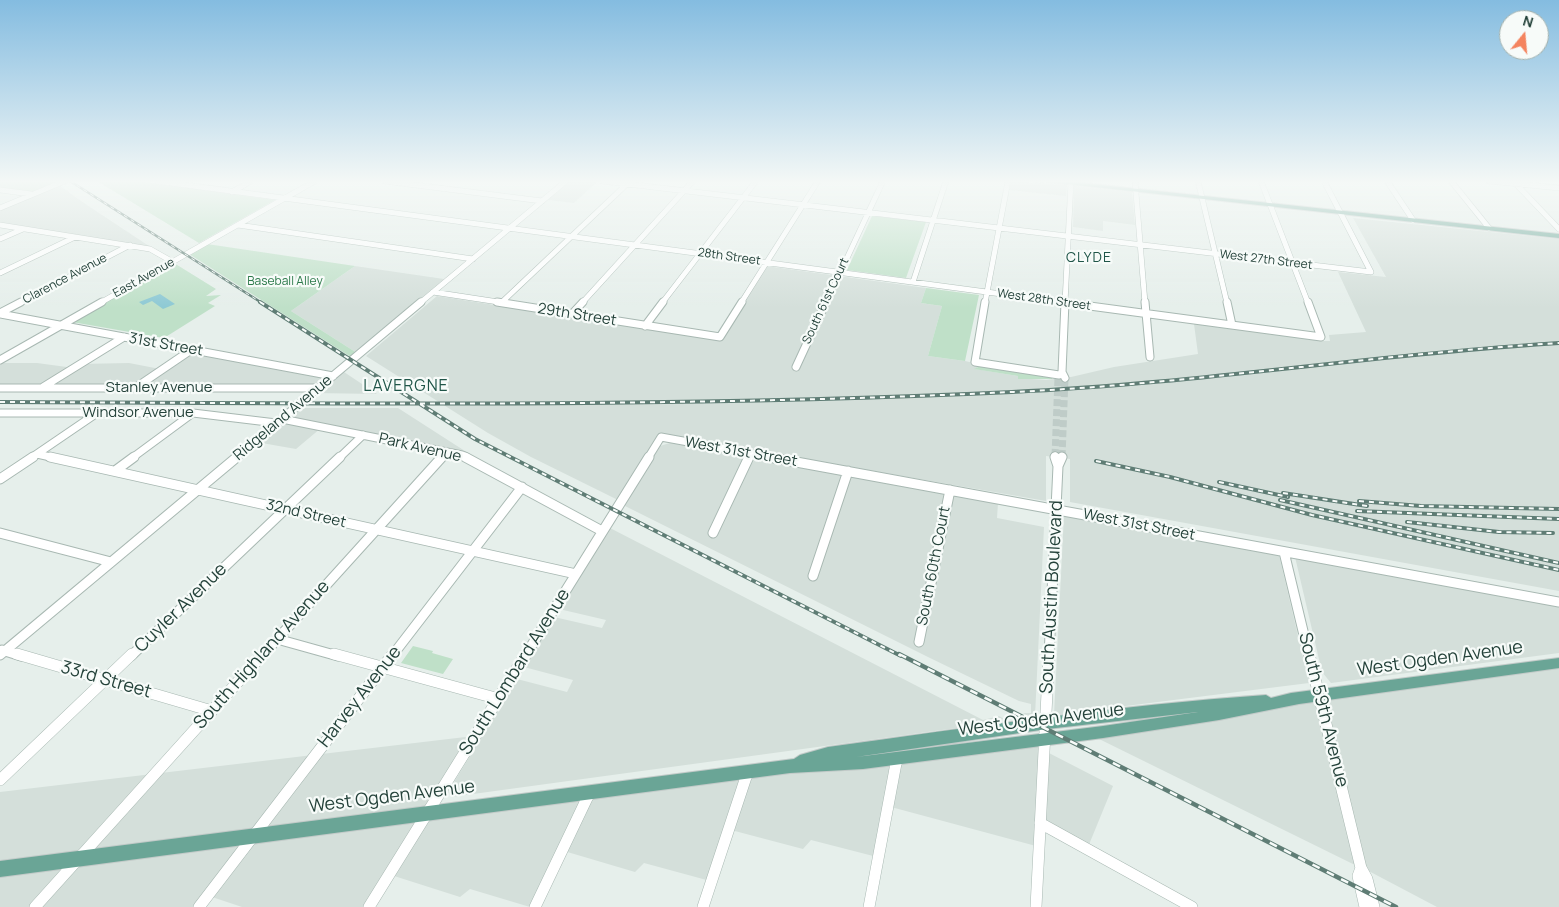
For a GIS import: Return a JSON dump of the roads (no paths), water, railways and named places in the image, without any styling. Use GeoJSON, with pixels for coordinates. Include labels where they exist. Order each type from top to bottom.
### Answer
{"type":"FeatureCollection","features":[{"type":"Feature","properties":{"kind":"main road"},"geometry":{"type":"LineString","coordinates":[[1445,223],[1559,236]]}},
{"type":"Feature","properties":{"kind":"main road","name":"West Ogden Avenue"},"geometry":{"type":"LineString","coordinates":[[790,766],[828,754],[1046,724],[1216,704],[1296,699],[1559,663]]}},
{"type":"Feature","properties":{"kind":"main road","name":"West Ogden Avenue"},"geometry":{"type":"LineString","coordinates":[[0,869],[255,834],[748,771],[790,766],[828,766],[1045,740],[1228,715],[1296,699]]}},
{"type":"Feature","properties":{"kind":"street","name":"East Avenue"},"geometry":{"type":"LineString","coordinates":[[0,360],[241,223]]}},
{"type":"Feature","properties":{"kind":"street","name":"28th Street"},"geometry":{"type":"LineString","coordinates":[[474,223],[767,262]]}},
{"type":"Feature","properties":{"kind":"street","name":"Ridgeland Avenue"},"geometry":{"type":"LineString","coordinates":[[2,651],[516,223]]}},
{"type":"Feature","properties":{"kind":"street"},"geometry":{"type":"LineString","coordinates":[[501,303],[585,223]]}},
{"type":"Feature","properties":{"kind":"street"},"geometry":{"type":"LineString","coordinates":[[572,314],[655,223]]}},
{"type":"Feature","properties":{"kind":"street"},"geometry":{"type":"LineString","coordinates":[[645,326],[724,223]]}},
{"type":"Feature","properties":{"kind":"street"},"geometry":{"type":"LineString","coordinates":[[767,262],[792,223]]}},
{"type":"Feature","properties":{"kind":"street","name":"South 61st Court"},"geometry":{"type":"LineString","coordinates":[[796,367],[863,223]]}},
{"type":"Feature","properties":{"kind":"street"},"geometry":{"type":"LineString","coordinates":[[912,282],[932,223]]}},
{"type":"Feature","properties":{"kind":"street","name":"West 27th Street"},"geometry":{"type":"LineString","coordinates":[[955,223],[1371,272],[1345,223]]}},
{"type":"Feature","properties":{"kind":"street"},"geometry":{"type":"LineString","coordinates":[[1000,223],[974,358],[975,362],[1061,376],[1070,223]]}},
{"type":"Feature","properties":{"kind":"street"},"geometry":{"type":"LineString","coordinates":[[1138,223],[1150,357]]}},
{"type":"Feature","properties":{"kind":"street"},"geometry":{"type":"LineString","coordinates":[[1208,223],[1232,325]]}},
{"type":"Feature","properties":{"kind":"street"},"geometry":{"type":"LineString","coordinates":[[1277,223],[1292,263]]}},
{"type":"Feature","properties":{"kind":"street"},"geometry":{"type":"LineString","coordinates":[[1485,223],[1489,228]]}},
{"type":"Feature","properties":{"kind":"street"},"geometry":{"type":"LineString","coordinates":[[0,225],[150,249],[173,262]]}},
{"type":"Feature","properties":{"kind":"street"},"geometry":{"type":"LineString","coordinates":[[238,225],[473,259]]}},
{"type":"Feature","properties":{"kind":"street"},"geometry":{"type":"LineString","coordinates":[[0,239],[23,229]]}},
{"type":"Feature","properties":{"kind":"street"},"geometry":{"type":"LineString","coordinates":[[0,273],[75,237]]}},
{"type":"Feature","properties":{"kind":"street","name":"Clarence Avenue"},"geometry":{"type":"LineString","coordinates":[[0,314],[130,245]]}},
{"type":"Feature","properties":{"kind":"street","name":"West 28th Street"},"geometry":{"type":"LineString","coordinates":[[767,262],[1321,337],[1292,263]]}},
{"type":"Feature","properties":{"kind":"street","name":"29th Street"},"geometry":{"type":"LineString","coordinates":[[433,292],[720,337],[767,262]]}},
{"type":"Feature","properties":{"kind":"street","name":"31st Street"},"geometry":{"type":"LineString","coordinates":[[0,314],[333,376]]}},
{"type":"Feature","properties":{"kind":"street"},"geometry":{"type":"LineString","coordinates":[[42,388],[124,337]]}},
{"type":"Feature","properties":{"kind":"street"},"geometry":{"type":"LineString","coordinates":[[134,388],[191,350]]}},
{"type":"Feature","properties":{"kind":"street","name":"Stanley Avenue"},"geometry":{"type":"LineString","coordinates":[[0,388],[318,388]]}},
{"type":"Feature","properties":{"kind":"street"},"geometry":{"type":"LineString","coordinates":[[0,479],[97,413]]}},
{"type":"Feature","properties":{"kind":"street"},"geometry":{"type":"LineString","coordinates":[[115,471],[193,413]]}},
{"type":"Feature","properties":{"kind":"street","name":"Windsor Avenue"},"geometry":{"type":"LineString","coordinates":[[1,414],[193,413],[279,421]]}},
{"type":"Feature","properties":{"kind":"street","name":"Park Avenue"},"geometry":{"type":"LineString","coordinates":[[279,421],[462,455],[602,531]]}},
{"type":"Feature","properties":{"kind":"street","name":"Cuyler Avenue"},"geometry":{"type":"LineString","coordinates":[[0,780],[362,435]]}},
{"type":"Feature","properties":{"kind":"street","name":"West 31st Street"},"geometry":{"type":"LineString","coordinates":[[661,437],[1559,602]]}},
{"type":"Feature","properties":{"kind":"street","name":"South Lombard Avenue"},"geometry":{"type":"LineString","coordinates":[[369,907],[661,437]]}},
{"type":"Feature","properties":{"kind":"street","name":"South Highland Avenue"},"geometry":{"type":"LineString","coordinates":[[35,907],[446,452]]}},
{"type":"Feature","properties":{"kind":"street","name":"32nd Street"},"geometry":{"type":"LineString","coordinates":[[37,454],[576,574]]}},
{"type":"Feature","properties":{"kind":"street"},"geometry":{"type":"LineString","coordinates":[[713,533],[751,454]]}},
{"type":"Feature","properties":{"kind":"street","name":"South Austin Boulevard"},"geometry":{"type":"LineString","coordinates":[[1036,907],[1058,457]]}},
{"type":"Feature","properties":{"kind":"street"},"geometry":{"type":"LineString","coordinates":[[813,576],[848,471]]}},
{"type":"Feature","properties":{"kind":"street","name":"Harvey Avenue"},"geometry":{"type":"LineString","coordinates":[[199,907],[522,487]]}},
{"type":"Feature","properties":{"kind":"street","name":"South 60th Court"},"geometry":{"type":"LineString","coordinates":[[919,642],[950,490]]}},
{"type":"Feature","properties":{"kind":"street"},"geometry":{"type":"LineString","coordinates":[[0,533],[111,562]]}},
{"type":"Feature","properties":{"kind":"street","name":"South 59th Avenue"},"geometry":{"type":"LineString","coordinates":[[1284,552],[1360,868],[1367,879],[1374,907]]}},
{"type":"Feature","properties":{"kind":"street"},"geometry":{"type":"LineString","coordinates":[[277,639],[498,699]]}},
{"type":"Feature","properties":{"kind":"street","name":"33rd Street"},"geometry":{"type":"LineString","coordinates":[[2,651],[212,711]]}},
{"type":"Feature","properties":{"kind":"street"},"geometry":{"type":"LineString","coordinates":[[869,907],[897,758]]}},
{"type":"Feature","properties":{"kind":"street"},"geometry":{"type":"LineString","coordinates":[[703,907],[748,771]]}},
{"type":"Feature","properties":{"kind":"street"},"geometry":{"type":"LineString","coordinates":[[535,907],[590,792]]}},
{"type":"Feature","properties":{"kind":"street"},"geometry":{"type":"LineString","coordinates":[[1040,823],[1192,907]]}},
{"type":"Feature","properties":{"kind":"street","name":"South 59th Avenue"},"geometry":{"type":"LineString","coordinates":[[1360,868],[1358,876],[1365,907]]}},
{"type":"Feature","properties":{"kind":"water"},"geometry":{"type":"Polygon","coordinates":[[[160,294],[175,304],[163,309],[152,301],[143,305],[139,302],[160,294]]]}},
{"type":"Feature","properties":{"kind":"tunnel"},"geometry":{"type":"LineString","coordinates":[[1055,456],[1058,378]]}},
{"type":"Feature","properties":{"kind":"tunnel"},"geometry":{"type":"LineString","coordinates":[[1062,457],[1065,378]]}},
{"type":"Feature","properties":{"kind":"railway"},"geometry":{"type":"LineString","coordinates":[[137,223],[262,303]]}},
{"type":"Feature","properties":{"kind":"railway"},"geometry":{"type":"LineString","coordinates":[[260,302],[419,403]]}},
{"type":"Feature","properties":{"kind":"railway"},"geometry":{"type":"LineString","coordinates":[[419,403],[759,400],[1012,392],[1149,383],[1422,354],[1559,343]]}},
{"type":"Feature","properties":{"kind":"railway"},"geometry":{"type":"LineString","coordinates":[[0,402],[419,403]]}},
{"type":"Feature","properties":{"kind":"railway"},"geometry":{"type":"LineString","coordinates":[[419,403],[475,439],[901,656]]}},
{"type":"Feature","properties":{"kind":"railway"},"geometry":{"type":"LineString","coordinates":[[1096,461],[1170,477],[1312,515],[1559,570]]}},
{"type":"Feature","properties":{"kind":"railway"},"geometry":{"type":"LineString","coordinates":[[1219,482],[1288,497]]}},
{"type":"Feature","properties":{"kind":"railway"},"geometry":{"type":"LineString","coordinates":[[1283,493],[1367,506]]}},
{"type":"Feature","properties":{"kind":"railway"},"geometry":{"type":"LineString","coordinates":[[1280,500],[1559,563]]}},
{"type":"Feature","properties":{"kind":"railway"},"geometry":{"type":"LineString","coordinates":[[1359,501],[1421,506],[1559,509]]}},
{"type":"Feature","properties":{"kind":"railway"},"geometry":{"type":"LineString","coordinates":[[1357,511],[1559,519]]}},
{"type":"Feature","properties":{"kind":"railway"},"geometry":{"type":"LineString","coordinates":[[1407,522],[1499,532],[1553,533]]}},
{"type":"Feature","properties":{"kind":"railway"},"geometry":{"type":"LineString","coordinates":[[899,654],[1396,907]]}},
{"type":"Feature","properties":{"kind":"district","name":"CLYDE"},"geometry":{"type":"Point","coordinates":[1089,258]}},
{"type":"Feature","properties":{"kind":"district","name":"LAVERGNE"},"geometry":{"type":"Point","coordinates":[406,387]}},
{"type":"Feature","properties":{"kind":"park label","name":"Baseball Alley"},"geometry":{"type":"Point","coordinates":[285,282]}}]}
